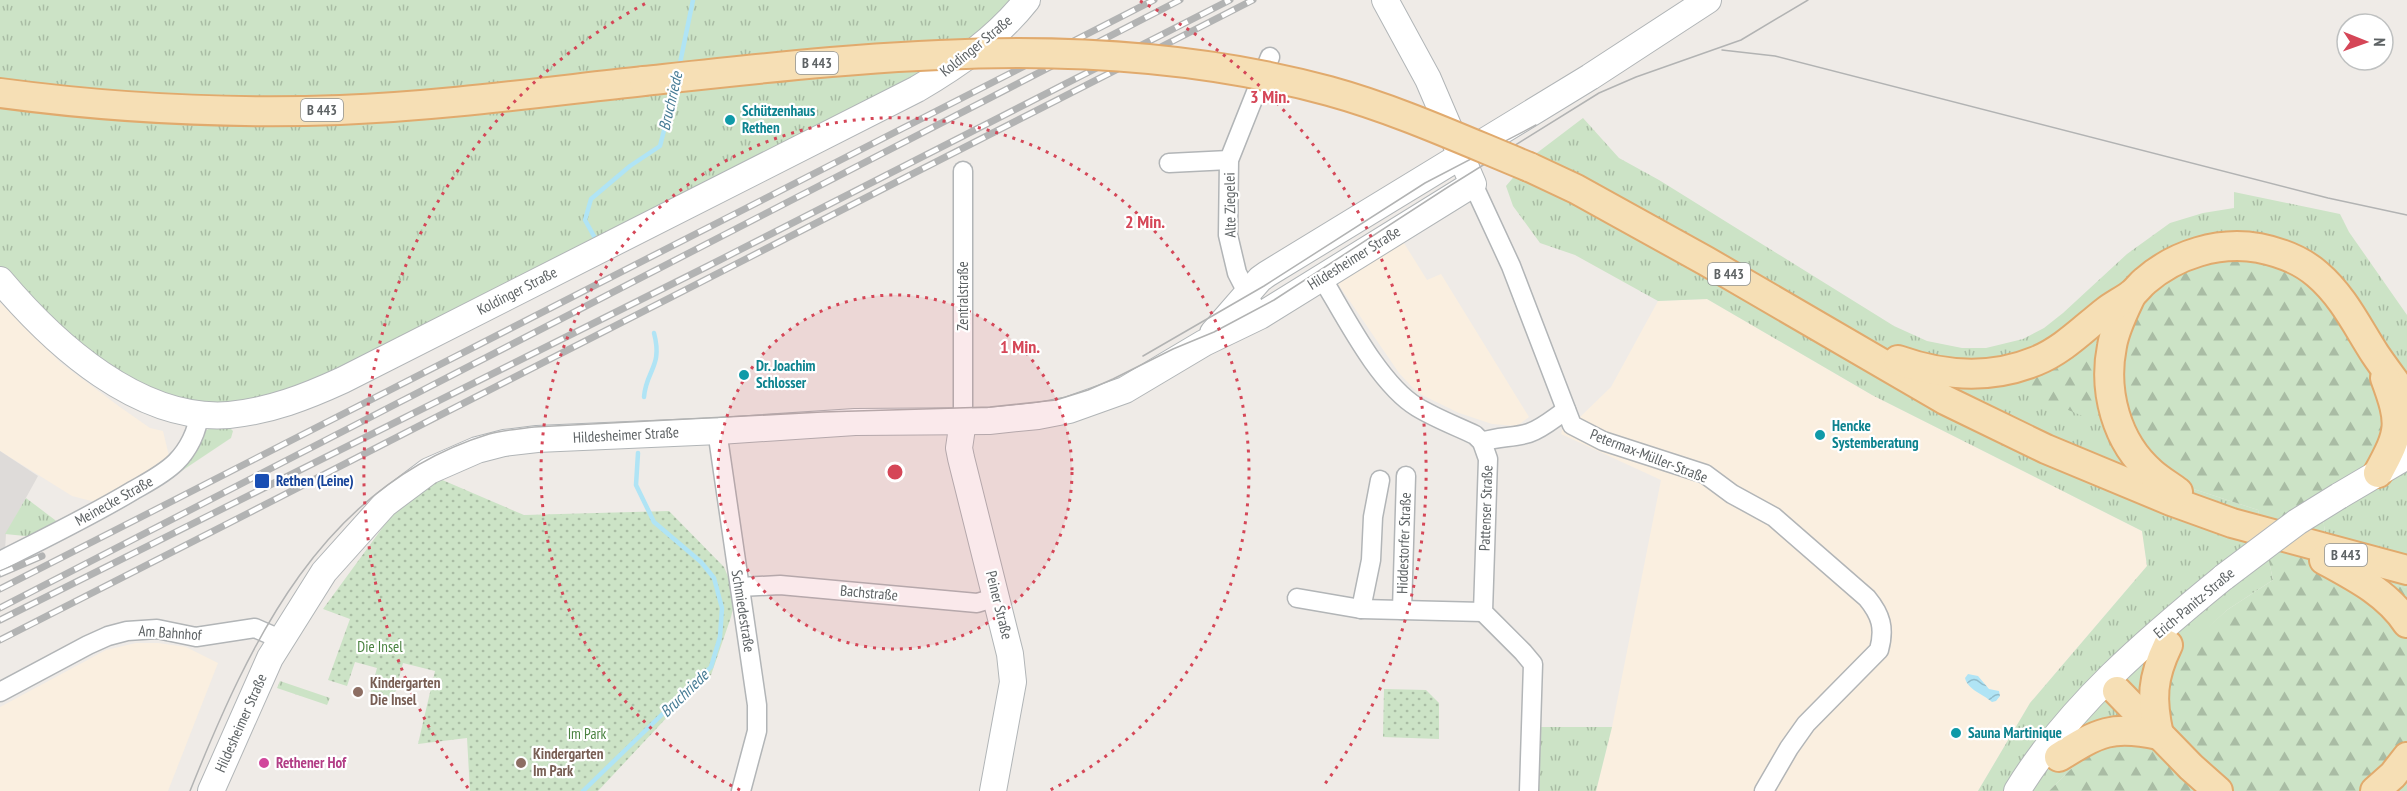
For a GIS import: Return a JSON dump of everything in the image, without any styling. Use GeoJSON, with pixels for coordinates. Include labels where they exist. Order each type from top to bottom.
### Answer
{"type":"FeatureCollection","features":[{"type":"Feature","properties":{"kind":"main road","name":"B 443"},"geometry":{"type":"LineString","coordinates":[[0,93],[138,106],[252,111],[340,110],[429,104],[880,57],[991,52],[1099,54],[1177,61],[1246,72],[1330,91],[1384,108],[1529,167],[1630,218],[1945,400],[2046,449],[2170,501],[2232,523],[2407,570]]}},
{"type":"Feature","properties":{"kind":"main road"},"geometry":{"type":"LineString","coordinates":[[1837,337],[1921,368],[1946,374],[1992,373],[2036,361],[2056,351],[2132,294],[2146,280],[2173,262],[2198,251],[2223,246],[2247,246],[2271,250],[2293,259],[2315,272],[2332,288],[2350,311],[2375,354],[2407,398]]}},
{"type":"Feature","properties":{"kind":"main road"},"geometry":{"type":"LineString","coordinates":[[2132,294],[2112,344],[2108,372],[2110,402],[2120,429],[2133,453],[2151,472],[2178,492],[2232,523]]}},
{"type":"Feature","properties":{"kind":"main road"},"geometry":{"type":"LineString","coordinates":[[2375,354],[2395,405],[2397,423],[2396,438],[2378,473]]}},
{"type":"Feature","properties":{"kind":"main road"},"geometry":{"type":"LineString","coordinates":[[2286,538],[2382,594],[2400,612],[2407,623]]}},
{"type":"Feature","properties":{"kind":"main road"},"geometry":{"type":"LineString","coordinates":[[2159,735],[2153,709],[2154,687],[2159,665],[2168,645]]}},
{"type":"Feature","properties":{"kind":"main road"},"geometry":{"type":"LineString","coordinates":[[2112,686],[2218,791]]}},
{"type":"Feature","properties":{"kind":"main road"},"geometry":{"type":"LineString","coordinates":[[2059,757],[2092,736],[2112,730],[2132,729],[2159,735]]}},
{"type":"Feature","properties":{"kind":"main road"},"geometry":{"type":"LineString","coordinates":[[2375,791],[2393,775],[2407,757]]}},
{"type":"Feature","properties":{"kind":"street","name":"Koldinger Straße"},"geometry":{"type":"LineString","coordinates":[[0,280],[66,347],[126,391],[174,409],[199,413],[227,415],[280,405],[343,380],[917,89],[949,70],[993,36],[1027,0]]}},
{"type":"Feature","properties":{"kind":"street"},"geometry":{"type":"LineString","coordinates":[[1385,0],[1428,79],[1473,184]]}},
{"type":"Feature","properties":{"kind":"street","name":"Hildesheimer Straße"},"geometry":{"type":"LineString","coordinates":[[1254,305],[1260,279],[1267,274],[1590,77],[1708,0]]}},
{"type":"Feature","properties":{"kind":"street","name":"Alte Ziegelei"},"geometry":{"type":"LineString","coordinates":[[1254,305],[1233,263],[1228,235],[1229,160],[1270,57]]}},
{"type":"Feature","properties":{"kind":"street","name":"Alte Ziegelei"},"geometry":{"type":"LineString","coordinates":[[1169,164],[1229,160]]}},
{"type":"Feature","properties":{"kind":"street","name":"Zentralstraße"},"geometry":{"type":"LineString","coordinates":[[963,171],[963,421]]}},
{"type":"Feature","properties":{"kind":"street","name":"Hildesheimer Straße"},"geometry":{"type":"LineString","coordinates":[[211,791],[256,685],[280,639],[324,572],[352,538],[385,504],[429,471],[477,450],[504,443],[537,439],[855,422],[963,421],[1038,416],[1096,402],[1152,376],[1204,343],[1254,305],[1322,278],[1473,184]]}},
{"type":"Feature","properties":{"kind":"street","name":"Petermax-Müller-Straße"},"geometry":{"type":"LineString","coordinates":[[1473,184],[1510,266],[1572,425],[1603,441],[1705,474],[1732,494],[1774,516],[1867,598],[1878,611],[1882,623],[1879,650],[1806,724],[1764,791]]}},
{"type":"Feature","properties":{"kind":"street","name":"Pattenser Straße"},"geometry":{"type":"LineString","coordinates":[[1322,278],[1381,372],[1397,391],[1416,407],[1475,435],[1482,442],[1488,459],[1483,612]]}},
{"type":"Feature","properties":{"kind":"street"},"geometry":{"type":"LineString","coordinates":[[1482,442],[1496,437],[1527,434],[1542,427],[1564,406]]}},
{"type":"Feature","properties":{"kind":"street","name":"Meinecke Straße"},"geometry":{"type":"LineString","coordinates":[[0,561],[116,501],[166,471],[177,461],[188,445],[198,423],[199,413]]}},
{"type":"Feature","properties":{"kind":"street","name":"Peiner Straße"},"geometry":{"type":"LineString","coordinates":[[963,421],[959,448],[997,597],[1010,654],[1013,682],[993,791]]}},
{"type":"Feature","properties":{"kind":"street","name":"Schmiedestraße"},"geometry":{"type":"LineString","coordinates":[[719,431],[719,444],[758,705],[757,731],[741,791]]}},
{"type":"Feature","properties":{"kind":"street","name":"Erich-Panitz-Straße"},"geometry":{"type":"LineString","coordinates":[[2033,791],[2112,686],[2131,656],[2234,579],[2306,534],[2378,473],[2407,456]]}},
{"type":"Feature","properties":{"kind":"street","name":"Erich-Panitz-Straße"},"geometry":{"type":"LineString","coordinates":[[2348,499],[2407,475]]}},
{"type":"Feature","properties":{"kind":"street","name":"Hiddestorfer Straße"},"geometry":{"type":"LineString","coordinates":[[1402,610],[1406,476]]}},
{"type":"Feature","properties":{"kind":"street","name":"Hiddestorfer Straße"},"geometry":{"type":"LineString","coordinates":[[1361,609],[1371,560],[1373,517],[1380,480]]}},
{"type":"Feature","properties":{"kind":"street","name":"Erich-Panitz-Straße"},"geometry":{"type":"LineString","coordinates":[[2017,791],[2052,743],[2112,686],[2168,645],[2234,579]]}},
{"type":"Feature","properties":{"kind":"street","name":"Bachstraße"},"geometry":{"type":"LineString","coordinates":[[740,587],[780,585],[977,603],[997,597]]}},
{"type":"Feature","properties":{"kind":"street","name":"Hiddestorfer Straße"},"geometry":{"type":"LineString","coordinates":[[1298,598],[1361,609],[1483,612]]}},
{"type":"Feature","properties":{"kind":"street"},"geometry":{"type":"LineString","coordinates":[[1483,612],[1533,664],[1529,791]]}},
{"type":"Feature","properties":{"kind":"street","name":"Am Bahnhof"},"geometry":{"type":"LineString","coordinates":[[0,692],[88,645],[127,631],[157,629],[196,637],[255,628],[280,639]]}},
{"type":"Feature","properties":{"kind":"shaded area"},"geometry":{"type":"Polygon","coordinates":[[[1402,240],[1427,280],[1441,274],[1529,417],[1517,426],[1492,424],[1459,413],[1422,395],[1413,388],[1399,373],[1336,281],[1402,240]]]}},
{"type":"Feature","properties":{"kind":"shaded area"},"geometry":{"type":"Polygon","coordinates":[[[1707,299],[1872,395],[2142,531],[2147,566],[2030,703],[1978,791],[1596,791],[1612,727],[1661,480],[1561,434],[1563,427],[1580,417],[1611,387],[1658,301],[1707,299]]]}},
{"type":"Feature","properties":{"kind":"shaded area"},"geometry":{"type":"Polygon","coordinates":[[[0,302],[61,363],[150,428],[163,431],[169,456],[99,503],[72,496],[0,451],[0,302]]]}},
{"type":"Feature","properties":{"kind":"shaded area"},"geometry":{"type":"Polygon","coordinates":[[[0,451],[38,476],[6,534],[5,550],[0,552],[0,451]]]}},
{"type":"Feature","properties":{"kind":"shaded area"},"geometry":{"type":"Polygon","coordinates":[[[136,643],[186,647],[218,663],[168,791],[0,791],[0,707],[106,650],[136,643]]]}},
{"type":"Feature","properties":{"kind":"green space"},"geometry":{"type":"Polygon","coordinates":[[[0,0],[1012,0],[1003,17],[923,72],[433,328],[256,407],[178,401],[133,384],[72,344],[0,271],[0,0]]]}},
{"type":"Feature","properties":{"kind":"green space"},"geometry":{"type":"Polygon","coordinates":[[[1583,118],[1619,158],[1659,180],[1894,326],[1927,341],[1962,348],[1986,348],[2023,339],[2044,328],[2127,254],[2170,223],[2203,213],[2234,208],[2234,192],[2340,214],[2349,232],[2407,315],[2407,588],[2330,569],[2320,496],[2132,436],[2172,482],[2258,510],[2273,580],[2227,610],[2132,700],[2100,740],[2049,791],[1978,791],[2030,703],[2147,566],[2142,531],[1872,395],[1707,299],[1658,301],[1575,255],[1540,243],[1513,206],[1506,186],[1529,159],[1583,118]]]}},
{"type":"Feature","properties":{"kind":"green space"},"geometry":{"type":"Polygon","coordinates":[[[2240,255],[2277,262],[2308,280],[2338,314],[2384,400],[2385,445],[2368,469],[2320,496],[2330,569],[2407,588],[2407,791],[2049,791],[2100,740],[2132,700],[2163,668],[2227,610],[2273,580],[2258,510],[2172,482],[2132,436],[1992,379],[2192,263],[2240,255]]]}},
{"type":"Feature","properties":{"kind":"green space"},"geometry":{"type":"Polygon","coordinates":[[[226,424],[233,431],[231,438],[177,474],[188,462],[205,431],[216,425],[226,424]]]}},
{"type":"Feature","properties":{"kind":"green space"},"geometry":{"type":"Polygon","coordinates":[[[440,479],[524,515],[669,511],[724,567],[736,596],[711,675],[686,697],[598,791],[470,791],[467,738],[418,744],[435,671],[403,663],[392,704],[369,698],[377,668],[355,662],[347,686],[328,680],[350,619],[323,609],[391,516],[414,496],[440,479]]]}},
{"type":"Feature","properties":{"kind":"green space"},"geometry":{"type":"Polygon","coordinates":[[[26,498],[59,524],[35,537],[5,534],[26,498]]]}},
{"type":"Feature","properties":{"kind":"green space"},"geometry":{"type":"Polygon","coordinates":[[[280,681],[330,698],[327,705],[277,688],[280,681]]]}},
{"type":"Feature","properties":{"kind":"green space"},"geometry":{"type":"Polygon","coordinates":[[[1384,689],[1426,690],[1439,703],[1439,739],[1383,737],[1384,689]]]}},
{"type":"Feature","properties":{"kind":"green space"},"geometry":{"type":"Polygon","coordinates":[[[1540,727],[1612,727],[1596,791],[1539,791],[1540,727]]]}},
{"type":"Feature","properties":{"kind":"water"},"geometry":{"type":"Polygon","coordinates":[[[1968,674],[1978,676],[1989,689],[1999,691],[2000,696],[1996,701],[1992,702],[1969,686],[1965,678],[1968,674]]]}},
{"type":"Feature","properties":{"kind":"waterway","name":"Bruchriede"},"geometry":{"type":"LineString","coordinates":[[679,68],[693,0]]}},
{"type":"Feature","properties":{"kind":"waterway","name":"Bruchriede"},"geometry":{"type":"LineString","coordinates":[[595,238],[585,220],[591,199],[630,166],[660,146],[675,88]]}},
{"type":"Feature","properties":{"kind":"waterway","name":"Bruchriede"},"geometry":{"type":"LineString","coordinates":[[644,397],[657,354],[654,333]]}},
{"type":"Feature","properties":{"kind":"waterway","name":"Bruchriede"},"geometry":{"type":"LineString","coordinates":[[583,791],[711,667],[720,637],[722,608],[714,578],[701,562],[654,522],[636,485],[638,453]]}},
{"type":"Feature","properties":{"kind":"tram line"},"geometry":{"type":"LineString","coordinates":[[190,791],[239,680],[267,626],[299,576],[337,530],[380,490],[431,458],[489,434],[534,427],[822,412],[990,407],[1056,400],[1088,390],[1214,332],[1274,300],[1448,187],[1599,93],[1636,77],[1741,40],[1808,0]]}},
{"type":"Feature","properties":{"kind":"tram line"},"geometry":{"type":"LineString","coordinates":[[1722,50],[1775,56],[2328,198],[2407,215]]}},
{"type":"Feature","properties":{"kind":"tram line"},"geometry":{"type":"LineString","coordinates":[[1143,356],[1264,286],[1425,183],[1536,125]]}},
{"type":"Feature","properties":{"kind":"railway"},"geometry":{"type":"LineString","coordinates":[[0,589],[1154,0]]}},
{"type":"Feature","properties":{"kind":"railway"},"geometry":{"type":"LineString","coordinates":[[0,608],[1180,0]]}},
{"type":"Feature","properties":{"kind":"railway"},"geometry":{"type":"LineString","coordinates":[[0,620],[708,266],[1230,0]]}},
{"type":"Feature","properties":{"kind":"railway"},"geometry":{"type":"LineString","coordinates":[[0,640],[1253,0]]}},
{"type":"Feature","properties":{"kind":"railway"},"geometry":{"type":"LineString","coordinates":[[0,574],[42,556]]}},
{"type":"Feature","properties":{"kind":"place","name":"Schützenhaus Rethen"},"geometry":{"type":"Point","coordinates":[730,120]}},
{"type":"Feature","properties":{"kind":"place","name":"Dr. Joachim Schlosser"},"geometry":{"type":"Point","coordinates":[744,375]}},
{"type":"Feature","properties":{"kind":"place","name":"Hencke Systemberatung"},"geometry":{"type":"Point","coordinates":[1820,435]}},
{"type":"Feature","properties":{"kind":"place","name":"Rethen (Leine)"},"geometry":{"type":"Point","coordinates":[262,481]}},
{"type":"Feature","properties":{"kind":"place","name":"Kindergarten Die Insel"},"geometry":{"type":"Point","coordinates":[358,692]}},
{"type":"Feature","properties":{"kind":"place","name":"Sauna Martinique"},"geometry":{"type":"Point","coordinates":[1956,733]}},
{"type":"Feature","properties":{"kind":"place","name":"Rethener Hof"},"geometry":{"type":"Point","coordinates":[264,763]}},
{"type":"Feature","properties":{"kind":"place","name":"Kindergarten Im Park"},"geometry":{"type":"Point","coordinates":[521,763]}},
{"type":"Feature","properties":{"kind":"park label","name":"Die Insel"},"geometry":{"type":"Point","coordinates":[380,647]}},
{"type":"Feature","properties":{"kind":"park label","name":"Im Park"},"geometry":{"type":"Point","coordinates":[587,734]}}]}
